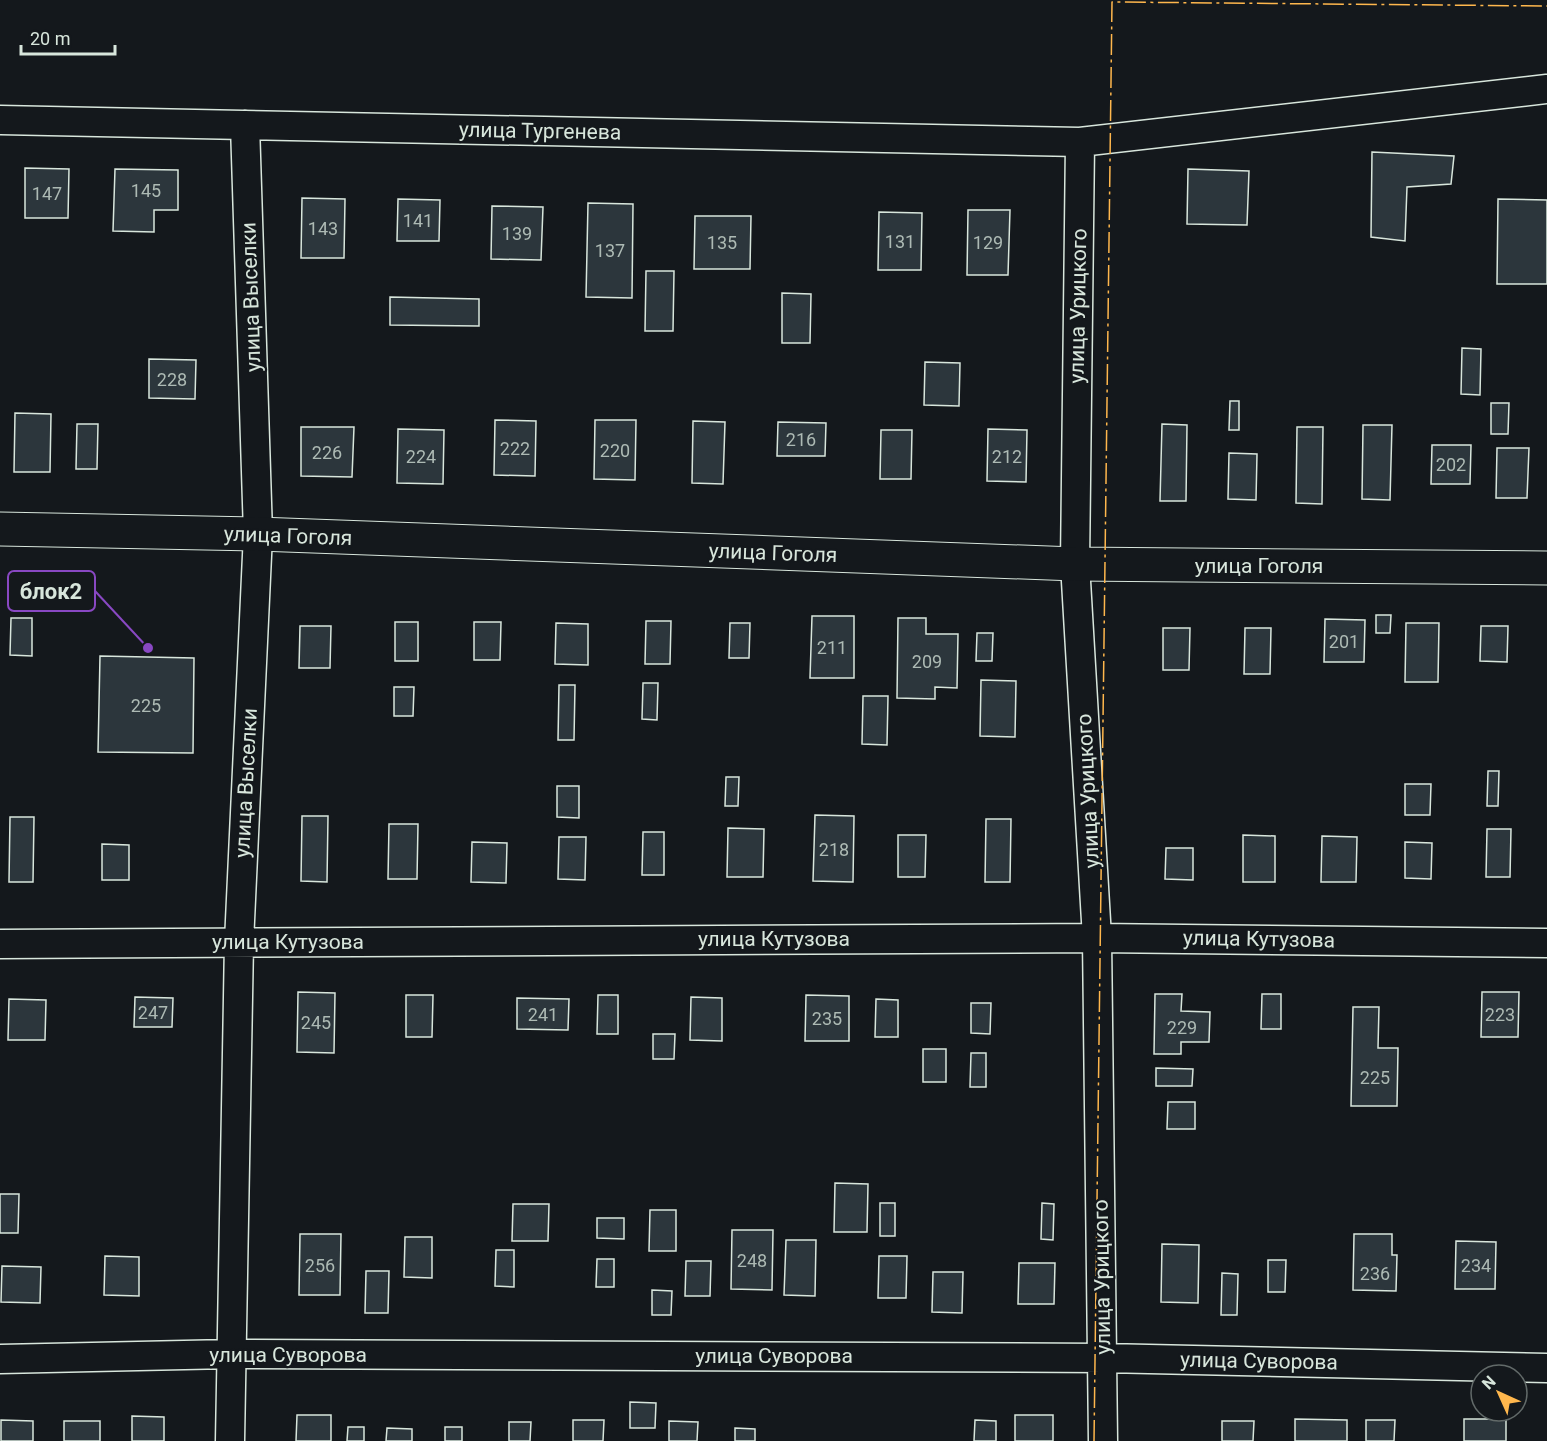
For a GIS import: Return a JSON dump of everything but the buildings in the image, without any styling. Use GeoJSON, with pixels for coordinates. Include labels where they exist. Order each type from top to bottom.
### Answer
{"type":"FeatureCollection","features":[{"type":"Feature","properties":{"kind":"main road","name":"улица Гоголя"},"geometry":{"type":"LineString","coordinates":[[0,529],[258,534],[1075,564],[1547,568]]}},
{"type":"Feature","properties":{"kind":"street","name":"улица Тургенева"},"geometry":{"type":"LineString","coordinates":[[0,120],[1080,142],[1547,89]]}},
{"type":"Feature","properties":{"kind":"street","name":"улица Выселки"},"geometry":{"type":"LineString","coordinates":[[230,1441],[239,942],[258,534],[245,125]]}},
{"type":"Feature","properties":{"kind":"street","name":"улица Урицкого"},"geometry":{"type":"LineString","coordinates":[[1080,142],[1075,564],[1097,938],[1104,1441]]}},
{"type":"Feature","properties":{"kind":"street","name":"улица Кутузова"},"geometry":{"type":"LineString","coordinates":[[0,945],[1097,938],[1547,943]]}},
{"type":"Feature","properties":{"kind":"street","name":"улица Суворова"},"geometry":{"type":"LineString","coordinates":[[0,1359],[230,1354],[1104,1358],[1547,1368]]}},
{"type":"Feature","properties":{"kind":"power"},"geometry":{"type":"LineString","coordinates":[[1094,1441],[1112,2],[1547,6]]}},
{"type":"Feature","properties":{"kind":"place","name":"блок2"},"geometry":{"type":"Point","coordinates":[148,648]}}]}
